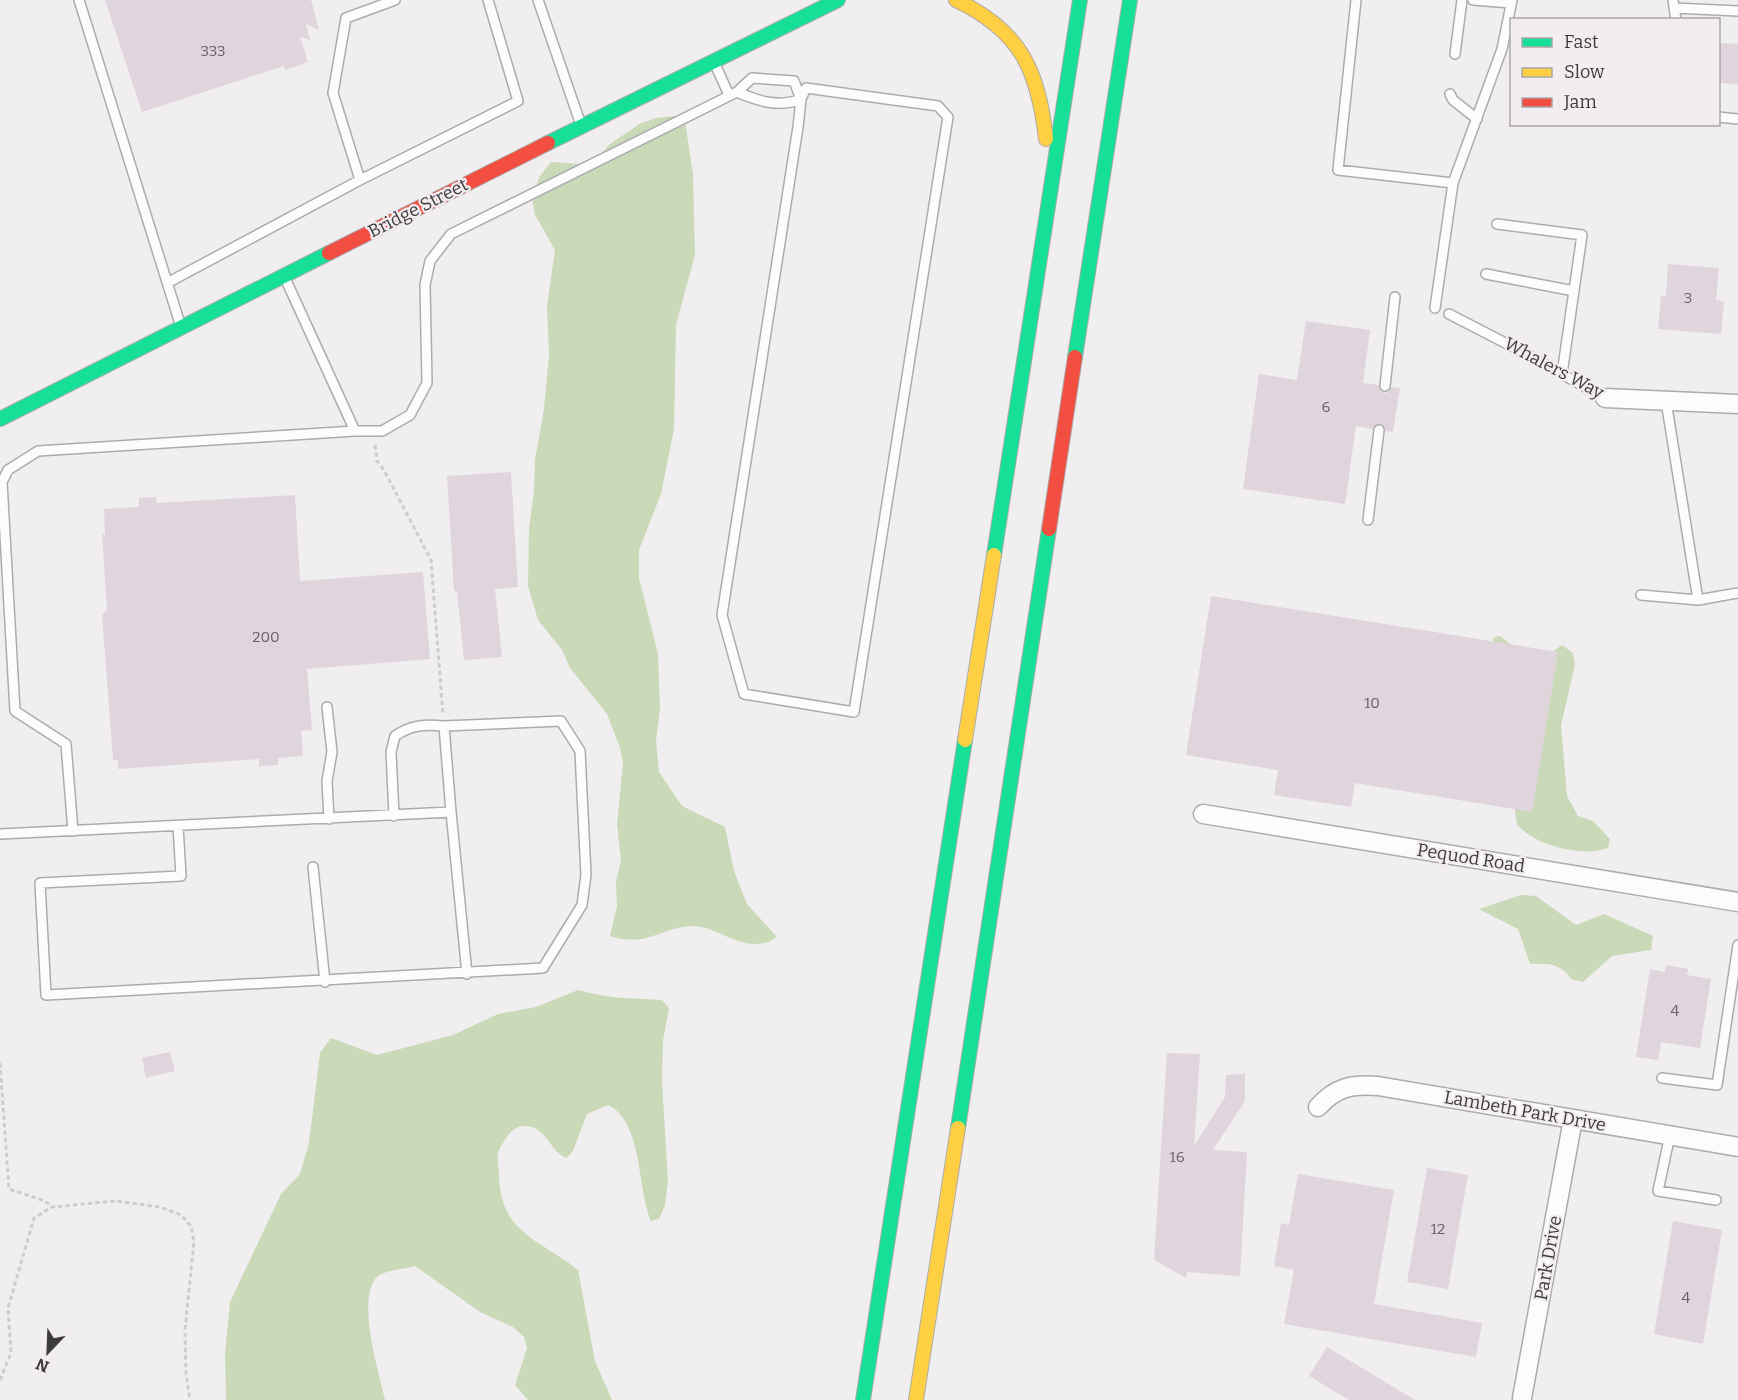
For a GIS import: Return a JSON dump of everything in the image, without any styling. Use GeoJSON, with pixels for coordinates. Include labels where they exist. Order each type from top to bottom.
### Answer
{"type":"FeatureCollection","features":[{"type":"Feature","properties":{"kind":"main road","name":"Bridge Street"},"geometry":{"type":"LineString","coordinates":[[0,419],[713,60],[838,0]]}},
{"type":"Feature","properties":{"kind":"main road"},"geometry":{"type":"LineString","coordinates":[[956,0],[987,15],[1002,26],[1032,67],[1044,111],[1050,188]]}},
{"type":"Feature","properties":{"kind":"main road"},"geometry":{"type":"LineString","coordinates":[[863,1400],[1080,0]]}},
{"type":"Feature","properties":{"kind":"main road"},"geometry":{"type":"LineString","coordinates":[[916,1400],[1130,0]]}},
{"type":"Feature","properties":{"kind":"main road"},"geometry":{"type":"LineString","coordinates":[[1099,207],[1136,58]]}},
{"type":"Feature","properties":{"kind":"street","name":"Whalers Way"},"geometry":{"type":"LineString","coordinates":[[1605,398],[1738,404]]}},
{"type":"Feature","properties":{"kind":"street","name":"Pequod Road"},"geometry":{"type":"LineString","coordinates":[[1203,814],[1738,902]]}},
{"type":"Feature","properties":{"kind":"street","name":"Lambeth Park Drive"},"geometry":{"type":"LineString","coordinates":[[1318,1107],[1330,1094],[1341,1088],[1365,1085],[1738,1147]]}},
{"type":"Feature","properties":{"kind":"street","name":"Park Drive"},"geometry":{"type":"LineString","coordinates":[[1522,1398],[1573,1119]]}},
{"type":"Feature","properties":{"kind":"lane"},"geometry":{"type":"LineString","coordinates":[[80,0],[181,327]]}},
{"type":"Feature","properties":{"kind":"lane"},"geometry":{"type":"LineString","coordinates":[[360,180],[333,93],[346,18],[395,0]]}},
{"type":"Feature","properties":{"kind":"lane"},"geometry":{"type":"LineString","coordinates":[[168,282],[360,180],[518,100],[488,0]]}},
{"type":"Feature","properties":{"kind":"lane"},"geometry":{"type":"LineString","coordinates":[[538,0],[582,127]]}},
{"type":"Feature","properties":{"kind":"lane"},"geometry":{"type":"LineString","coordinates":[[1356,0],[1338,170],[1453,183]]}},
{"type":"Feature","properties":{"kind":"lane"},"geometry":{"type":"LineString","coordinates":[[1455,54],[1462,0]]}},
{"type":"Feature","properties":{"kind":"lane"},"geometry":{"type":"LineString","coordinates":[[1436,308],[1453,183],[1502,49],[1512,2],[1473,0]]}},
{"type":"Feature","properties":{"kind":"lane"},"geometry":{"type":"LineString","coordinates":[[1674,4],[1738,11]]}},
{"type":"Feature","properties":{"kind":"lane"},"geometry":{"type":"LineString","coordinates":[[73,831],[66,744],[15,711],[1,494],[2,482],[8,470],[38,451],[382,431],[410,415],[427,383],[425,285],[430,261],[451,234],[733,93],[752,78],[795,81],[801,99],[722,615],[744,694],[854,712],[948,117],[938,106],[806,88],[801,99],[786,105],[753,99],[733,93],[713,60]]}},
{"type":"Feature","properties":{"kind":"lane"},"geometry":{"type":"LineString","coordinates":[[1450,94],[1453,100],[1476,119]]}},
{"type":"Feature","properties":{"kind":"lane"},"geometry":{"type":"LineString","coordinates":[[1720,117],[1738,119]]}},
{"type":"Feature","properties":{"kind":"lane"},"geometry":{"type":"LineString","coordinates":[[1497,224],[1582,235],[1562,374]]}},
{"type":"Feature","properties":{"kind":"lane"},"geometry":{"type":"LineString","coordinates":[[1486,274],[1574,291]]}},
{"type":"Feature","properties":{"kind":"lane"},"geometry":{"type":"LineString","coordinates":[[284,276],[355,431]]}},
{"type":"Feature","properties":{"kind":"lane"},"geometry":{"type":"LineString","coordinates":[[1385,386],[1395,297]]}},
{"type":"Feature","properties":{"kind":"lane","name":"Whalers Way"},"geometry":{"type":"LineString","coordinates":[[1449,314],[1605,398]]}},
{"type":"Feature","properties":{"kind":"lane"},"geometry":{"type":"LineString","coordinates":[[1666,401],[1698,600]]}},
{"type":"Feature","properties":{"kind":"lane"},"geometry":{"type":"LineString","coordinates":[[1368,520],[1379,430]]}},
{"type":"Feature","properties":{"kind":"lane"},"geometry":{"type":"LineString","coordinates":[[1641,595],[1698,600],[1738,593]]}},
{"type":"Feature","properties":{"kind":"lane"},"geometry":{"type":"LineString","coordinates":[[327,707],[332,752],[327,781],[329,819]]}},
{"type":"Feature","properties":{"kind":"lane"},"geometry":{"type":"LineString","coordinates":[[178,826],[181,876],[40,883],[46,995],[325,982],[543,968],[582,905],[586,875],[580,751],[561,721],[444,726],[426,724],[408,727],[395,735],[391,752],[394,816]]}},
{"type":"Feature","properties":{"kind":"lane"},"geometry":{"type":"LineString","coordinates":[[444,726],[450,812],[467,974]]}},
{"type":"Feature","properties":{"kind":"lane"},"geometry":{"type":"LineString","coordinates":[[0,834],[450,812]]}},
{"type":"Feature","properties":{"kind":"lane"},"geometry":{"type":"LineString","coordinates":[[314,867],[325,982]]}},
{"type":"Feature","properties":{"kind":"lane"},"geometry":{"type":"LineString","coordinates":[[1662,1078],[1717,1085],[1738,945]]}},
{"type":"Feature","properties":{"kind":"lane"},"geometry":{"type":"LineString","coordinates":[[1670,1135],[1658,1191],[1716,1200]]}},
{"type":"Feature","properties":{"kind":"path"},"geometry":{"type":"LineString","coordinates":[[374,431],[377,462],[384,470],[431,560],[444,726]]}},
{"type":"Feature","properties":{"kind":"path"},"geometry":{"type":"LineString","coordinates":[[0,1063],[9,1189],[45,1201],[52,1207]]}},
{"type":"Feature","properties":{"kind":"path"},"geometry":{"type":"LineString","coordinates":[[0,1380],[11,1353],[8,1308],[34,1218],[52,1207],[115,1201],[160,1207],[181,1215],[191,1226],[194,1241],[186,1324],[186,1373],[190,1400]]}},
{"type":"Feature","properties":{"kind":"green space"},"geometry":{"type":"Polygon","coordinates":[[[675,116],[685,121],[693,174],[695,255],[676,325],[674,429],[661,494],[639,550],[639,578],[658,654],[660,708],[656,741],[659,772],[682,806],[725,827],[734,871],[747,904],[777,937],[766,943],[744,942],[712,930],[692,926],[681,927],[644,939],[634,940],[610,936],[617,906],[616,882],[621,860],[617,824],[623,763],[620,748],[607,714],[570,668],[562,650],[538,620],[528,586],[529,528],[535,460],[544,409],[549,355],[547,306],[555,250],[535,215],[532,198],[540,176],[551,162],[582,164],[594,162],[609,145],[639,124],[656,118],[675,116]]]}},
{"type":"Feature","properties":{"kind":"green space"},"geometry":{"type":"Polygon","coordinates":[[[1500,636],[1522,653],[1545,657],[1562,645],[1573,653],[1575,665],[1561,725],[1567,796],[1578,816],[1593,821],[1610,839],[1608,848],[1586,851],[1559,848],[1534,838],[1517,824],[1491,647],[1494,637],[1500,636]]]}},
{"type":"Feature","properties":{"kind":"green space"},"geometry":{"type":"Polygon","coordinates":[[[1521,895],[1536,896],[1576,925],[1604,914],[1653,936],[1651,950],[1612,956],[1583,982],[1571,979],[1563,970],[1553,965],[1530,964],[1518,929],[1479,909],[1521,895]]]}},
{"type":"Feature","properties":{"kind":"green space"},"geometry":{"type":"Polygon","coordinates":[[[578,990],[610,997],[662,1000],[669,1008],[663,1041],[662,1081],[668,1181],[665,1205],[659,1219],[651,1221],[628,1126],[608,1105],[587,1114],[573,1151],[567,1158],[556,1151],[538,1130],[525,1126],[517,1127],[508,1135],[499,1149],[499,1177],[501,1196],[515,1224],[525,1234],[578,1270],[595,1361],[612,1400],[528,1400],[515,1385],[527,1348],[524,1337],[513,1327],[480,1312],[415,1266],[381,1274],[371,1286],[369,1317],[371,1335],[385,1400],[226,1400],[225,1354],[230,1302],[281,1194],[300,1174],[309,1143],[320,1053],[331,1038],[377,1055],[453,1035],[498,1014],[536,1007],[578,990]]]}},
{"type":"Feature","properties":{"kind":"building"},"geometry":{"type":"Polygon","coordinates":[[[105,0],[311,0],[319,30],[306,24],[310,40],[300,37],[308,62],[285,70],[284,66],[142,112],[105,0]]]}},
{"type":"Feature","properties":{"kind":"building"},"geometry":{"type":"Polygon","coordinates":[[[1720,43],[1738,44],[1738,84],[1720,83],[1720,43]]]}},
{"type":"Feature","properties":{"kind":"building"},"geometry":{"type":"Polygon","coordinates":[[[1668,264],[1719,268],[1716,300],[1724,301],[1721,334],[1658,329],[1661,296],[1666,296],[1668,264]]]}},
{"type":"Feature","properties":{"kind":"building"},"geometry":{"type":"Polygon","coordinates":[[[1306,321],[1370,330],[1363,383],[1378,385],[1384,393],[1392,387],[1400,388],[1393,432],[1386,431],[1380,423],[1372,429],[1356,426],[1345,504],[1243,489],[1259,374],[1297,380],[1306,321]]]}},
{"type":"Feature","properties":{"kind":"building"},"geometry":{"type":"Polygon","coordinates":[[[511,472],[518,587],[495,589],[502,657],[464,660],[457,591],[454,591],[447,476],[511,472]]]}},
{"type":"Feature","properties":{"kind":"building"},"geometry":{"type":"Polygon","coordinates":[[[295,495],[300,581],[423,572],[430,659],[307,669],[312,730],[301,731],[303,756],[278,758],[278,765],[259,766],[259,759],[118,769],[118,760],[113,760],[102,615],[107,609],[102,534],[105,535],[104,509],[139,507],[139,498],[156,497],[157,503],[295,495]]]}},
{"type":"Feature","properties":{"kind":"building"},"geometry":{"type":"Polygon","coordinates":[[[1211,596],[1558,652],[1532,812],[1355,783],[1351,807],[1274,795],[1278,770],[1186,755],[1211,596]]]}},
{"type":"Feature","properties":{"kind":"building"},"geometry":{"type":"Polygon","coordinates":[[[1666,965],[1688,969],[1687,975],[1711,979],[1700,1048],[1661,1042],[1658,1060],[1636,1057],[1650,969],[1665,972],[1666,965]]]}},
{"type":"Feature","properties":{"kind":"building"},"geometry":{"type":"Polygon","coordinates":[[[170,1052],[175,1071],[146,1078],[142,1058],[170,1052]]]}},
{"type":"Feature","properties":{"kind":"building"},"geometry":{"type":"Polygon","coordinates":[[[1167,1053],[1200,1054],[1194,1146],[1225,1097],[1226,1075],[1245,1074],[1245,1101],[1213,1150],[1247,1152],[1240,1276],[1187,1272],[1186,1278],[1154,1260],[1167,1053]]]}},
{"type":"Feature","properties":{"kind":"building"},"geometry":{"type":"Polygon","coordinates":[[[1427,1168],[1468,1175],[1448,1289],[1407,1282],[1427,1168]]]}},
{"type":"Feature","properties":{"kind":"building"},"geometry":{"type":"Polygon","coordinates":[[[1298,1174],[1394,1190],[1374,1304],[1482,1323],[1476,1357],[1284,1324],[1294,1270],[1274,1266],[1281,1223],[1289,1225],[1298,1174]]]}},
{"type":"Feature","properties":{"kind":"building"},"geometry":{"type":"Polygon","coordinates":[[[1673,1221],[1722,1230],[1703,1344],[1654,1334],[1673,1221]]]}},
{"type":"Feature","properties":{"kind":"building"},"geometry":{"type":"Polygon","coordinates":[[[1327,1347],[1415,1400],[1349,1400],[1309,1376],[1327,1347]]]}},
{"type":"Feature","properties":{"kind":"traffic: fast"},"geometry":{"type":"LineString","coordinates":[[548,143],[838,0]]}},
{"type":"Feature","properties":{"kind":"traffic: fast"},"geometry":{"type":"LineString","coordinates":[[994,555],[1080,0]]}},
{"type":"Feature","properties":{"kind":"traffic: fast"},"geometry":{"type":"LineString","coordinates":[[1075,357],[1130,0]]}},
{"type":"Feature","properties":{"kind":"traffic: fast"},"geometry":{"type":"LineString","coordinates":[[0,419],[329,253]]}},
{"type":"Feature","properties":{"kind":"traffic: fast"},"geometry":{"type":"LineString","coordinates":[[958,1128],[1049,529]]}},
{"type":"Feature","properties":{"kind":"traffic: fast"},"geometry":{"type":"LineString","coordinates":[[863,1400],[965,740]]}},
{"type":"Feature","properties":{"kind":"traffic: slow"},"geometry":{"type":"LineString","coordinates":[[956,0],[996,25],[1011,39],[1022,55],[1038,93],[1046,139]]}},
{"type":"Feature","properties":{"kind":"traffic: slow"},"geometry":{"type":"LineString","coordinates":[[965,740],[994,555]]}},
{"type":"Feature","properties":{"kind":"traffic: slow"},"geometry":{"type":"LineString","coordinates":[[916,1400],[958,1128]]}},
{"type":"Feature","properties":{"kind":"traffic: jam"},"geometry":{"type":"LineString","coordinates":[[329,253],[548,143]]}},
{"type":"Feature","properties":{"kind":"traffic: jam"},"geometry":{"type":"LineString","coordinates":[[1049,529],[1075,357]]}}]}
